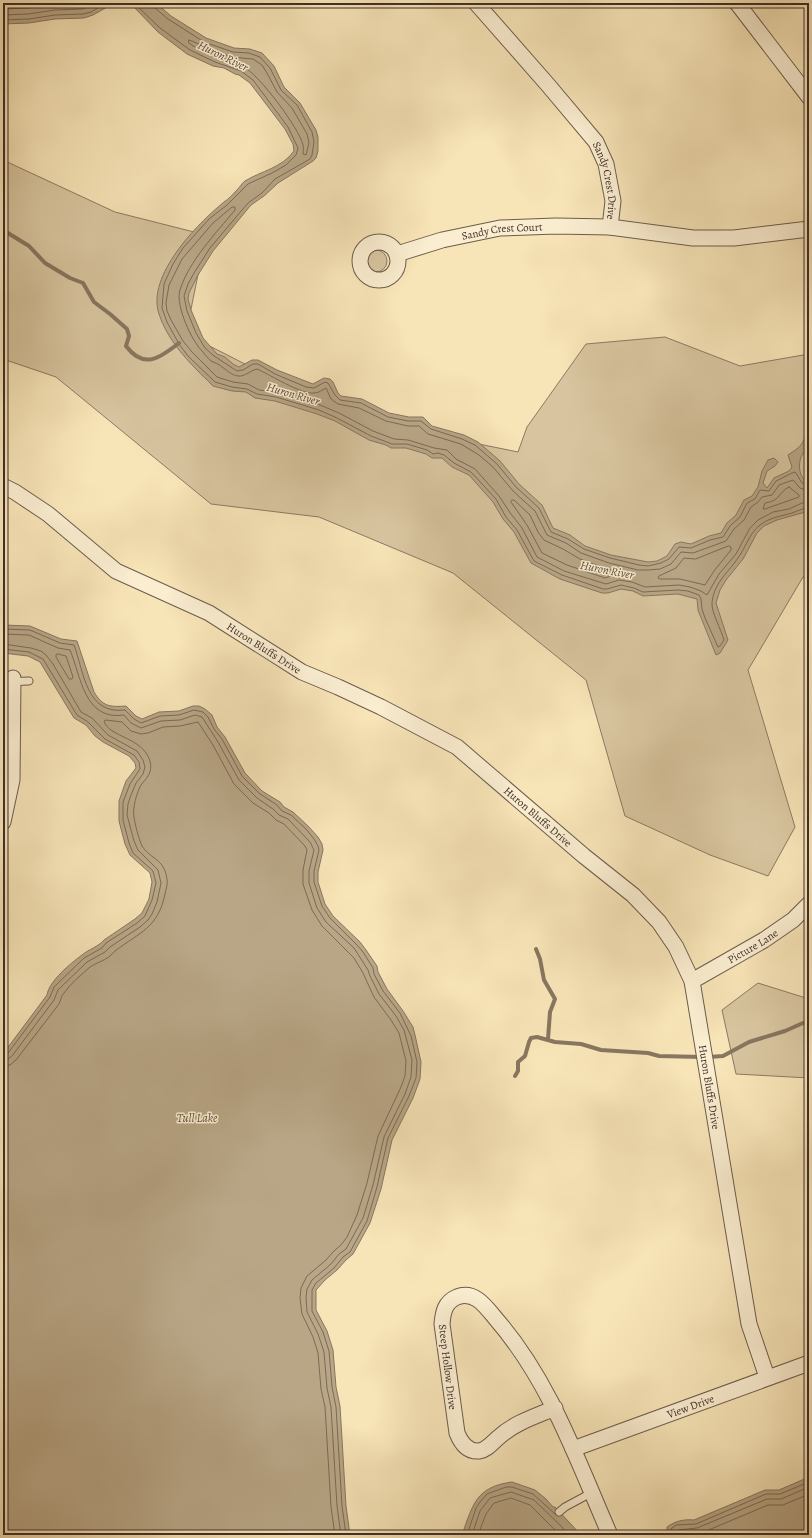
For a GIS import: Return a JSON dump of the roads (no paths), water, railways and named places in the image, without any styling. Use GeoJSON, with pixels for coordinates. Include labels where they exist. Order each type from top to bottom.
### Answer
{"type":"FeatureCollection","features":[{"type":"Feature","properties":{"kind":"street","name":"Sandy Crest Drive"},"geometry":{"type":"LineString","coordinates":[[476,3],[596,142],[606,164],[613,201],[610,227],[693,238],[734,238],[809,230]]}},
{"type":"Feature","properties":{"kind":"street"},"geometry":{"type":"LineString","coordinates":[[737,3],[809,97]]}},
{"type":"Feature","properties":{"kind":"street","name":"Sandy Crest Court"},"geometry":{"type":"LineString","coordinates":[[397,254],[442,240],[500,228],[556,226],[610,227]]}},
{"type":"Feature","properties":{"kind":"street","name":"Huron Bluffs Drive"},"geometry":{"type":"LineString","coordinates":[[3,486],[15,492],[48,514],[116,571],[209,613],[302,672],[381,707],[458,747],[584,856],[633,894],[659,922],[676,947],[692,981],[749,1324],[767,1377]]}},
{"type":"Feature","properties":{"kind":"street"},"geometry":{"type":"LineString","coordinates":[[3,822],[12,780],[10,681]]}},
{"type":"Feature","properties":{"kind":"street","name":"Picture Lane"},"geometry":{"type":"LineString","coordinates":[[692,981],[764,940],[793,920],[809,904]]}},
{"type":"Feature","properties":{"kind":"street","name":"Steep Hollow Drive"},"geometry":{"type":"LineString","coordinates":[[555,1408],[530,1418],[501,1435],[485,1450],[478,1451],[467,1448],[460,1441],[457,1433],[442,1324],[443,1314],[447,1304],[457,1297],[470,1296],[480,1300],[509,1333],[534,1371],[555,1408],[610,1535]]}},
{"type":"Feature","properties":{"kind":"street","name":"View Drive"},"geometry":{"type":"LineString","coordinates":[[573,1449],[767,1377],[809,1363]]}},
{"type":"Feature","properties":{"kind":"lane"},"geometry":{"type":"LineString","coordinates":[[10,681],[29,681]]}},
{"type":"Feature","properties":{"kind":"lane"},"geometry":{"type":"LineString","coordinates":[[559,1512],[565,1507],[591,1493]]}},
{"type":"Feature","properties":{"kind":"water","name":"Huron River"},"geometry":{"type":"Polygon","coordinates":[[[3,3],[156,3],[171,16],[206,38],[234,48],[250,49],[262,53],[274,66],[284,87],[300,103],[316,130],[318,137],[318,151],[316,158],[278,183],[264,196],[251,205],[213,251],[189,293],[188,299],[191,310],[203,338],[217,354],[225,357],[233,364],[239,367],[252,360],[258,360],[277,370],[313,384],[324,378],[330,379],[341,396],[362,399],[389,413],[409,417],[423,417],[432,426],[464,435],[478,442],[500,461],[519,484],[542,505],[553,528],[570,535],[585,546],[611,555],[648,562],[657,561],[667,556],[675,544],[681,542],[691,544],[709,536],[721,533],[727,523],[736,515],[744,500],[752,496],[758,487],[762,471],[768,460],[774,458],[778,462],[767,471],[763,483],[767,488],[774,478],[789,471],[792,467],[788,455],[801,445],[806,431],[809,429],[810,444],[801,457],[800,472],[803,478],[809,482],[809,511],[777,520],[764,526],[757,533],[743,559],[726,580],[720,590],[716,603],[728,640],[720,653],[716,655],[698,610],[697,599],[678,594],[643,596],[633,591],[621,589],[608,593],[602,593],[560,579],[531,563],[514,532],[503,519],[493,502],[469,475],[452,467],[442,458],[432,458],[426,454],[406,448],[391,448],[369,440],[335,421],[317,414],[275,401],[255,398],[246,392],[232,391],[213,386],[180,352],[166,330],[159,314],[157,299],[160,284],[176,252],[201,223],[229,198],[244,182],[284,161],[294,151],[293,144],[285,129],[250,83],[239,75],[224,68],[213,66],[187,54],[158,32],[133,6],[115,4],[84,18],[3,24],[3,3]]]}},
{"type":"Feature","properties":{"kind":"water","name":"Tull Lake"},"geometry":{"type":"Polygon","coordinates":[[[3,625],[30,626],[61,639],[77,641],[94,692],[101,701],[107,705],[126,706],[136,716],[142,719],[159,712],[179,711],[193,706],[199,706],[212,715],[217,727],[225,737],[245,773],[262,791],[293,812],[318,837],[322,844],[323,850],[318,872],[318,882],[325,904],[333,916],[360,942],[366,950],[377,966],[378,972],[387,989],[413,1027],[421,1062],[420,1079],[413,1098],[392,1140],[381,1189],[370,1223],[353,1254],[316,1290],[316,1310],[327,1331],[333,1350],[336,1387],[340,1406],[346,1506],[350,1535],[3,1535],[3,1054],[47,995],[56,978],[85,953],[142,913],[149,899],[152,882],[150,873],[130,855],[125,844],[119,821],[119,801],[126,781],[136,768],[135,763],[129,756],[103,742],[95,736],[86,725],[74,718],[40,662],[28,656],[3,653],[3,625]]]}},
{"type":"Feature","properties":{"kind":"water"},"geometry":{"type":"Polygon","coordinates":[[[809,1477],[809,1535],[667,1535],[667,1527],[676,1522],[683,1520],[694,1520],[765,1490],[779,1490],[809,1477]]]}},
{"type":"Feature","properties":{"kind":"water"},"geometry":{"type":"Polygon","coordinates":[[[512,1482],[535,1490],[553,1507],[555,1507],[581,1535],[462,1535],[473,1506],[483,1493],[500,1484],[512,1482]]]}},
{"type":"Feature","properties":{"kind":"waterway"},"geometry":{"type":"LineString","coordinates":[[3,230],[29,246],[45,263],[70,278],[83,283],[94,302],[127,329],[129,336],[126,346],[139,358],[146,360],[159,357],[179,343]]}},
{"type":"Feature","properties":{"kind":"waterway"},"geometry":{"type":"LineString","coordinates":[[536,949],[540,959],[544,980],[555,999],[550,1012],[548,1039]]}},
{"type":"Feature","properties":{"kind":"waterway"},"geometry":{"type":"LineString","coordinates":[[709,1057],[723,1056],[749,1042],[785,1031],[803,1023],[809,1024]]}},
{"type":"Feature","properties":{"kind":"waterway"},"geometry":{"type":"LineString","coordinates":[[515,1076],[518,1071],[518,1062],[525,1056],[531,1038],[537,1037],[555,1042],[581,1044],[601,1050],[648,1053],[659,1056],[702,1057]]}}]}
